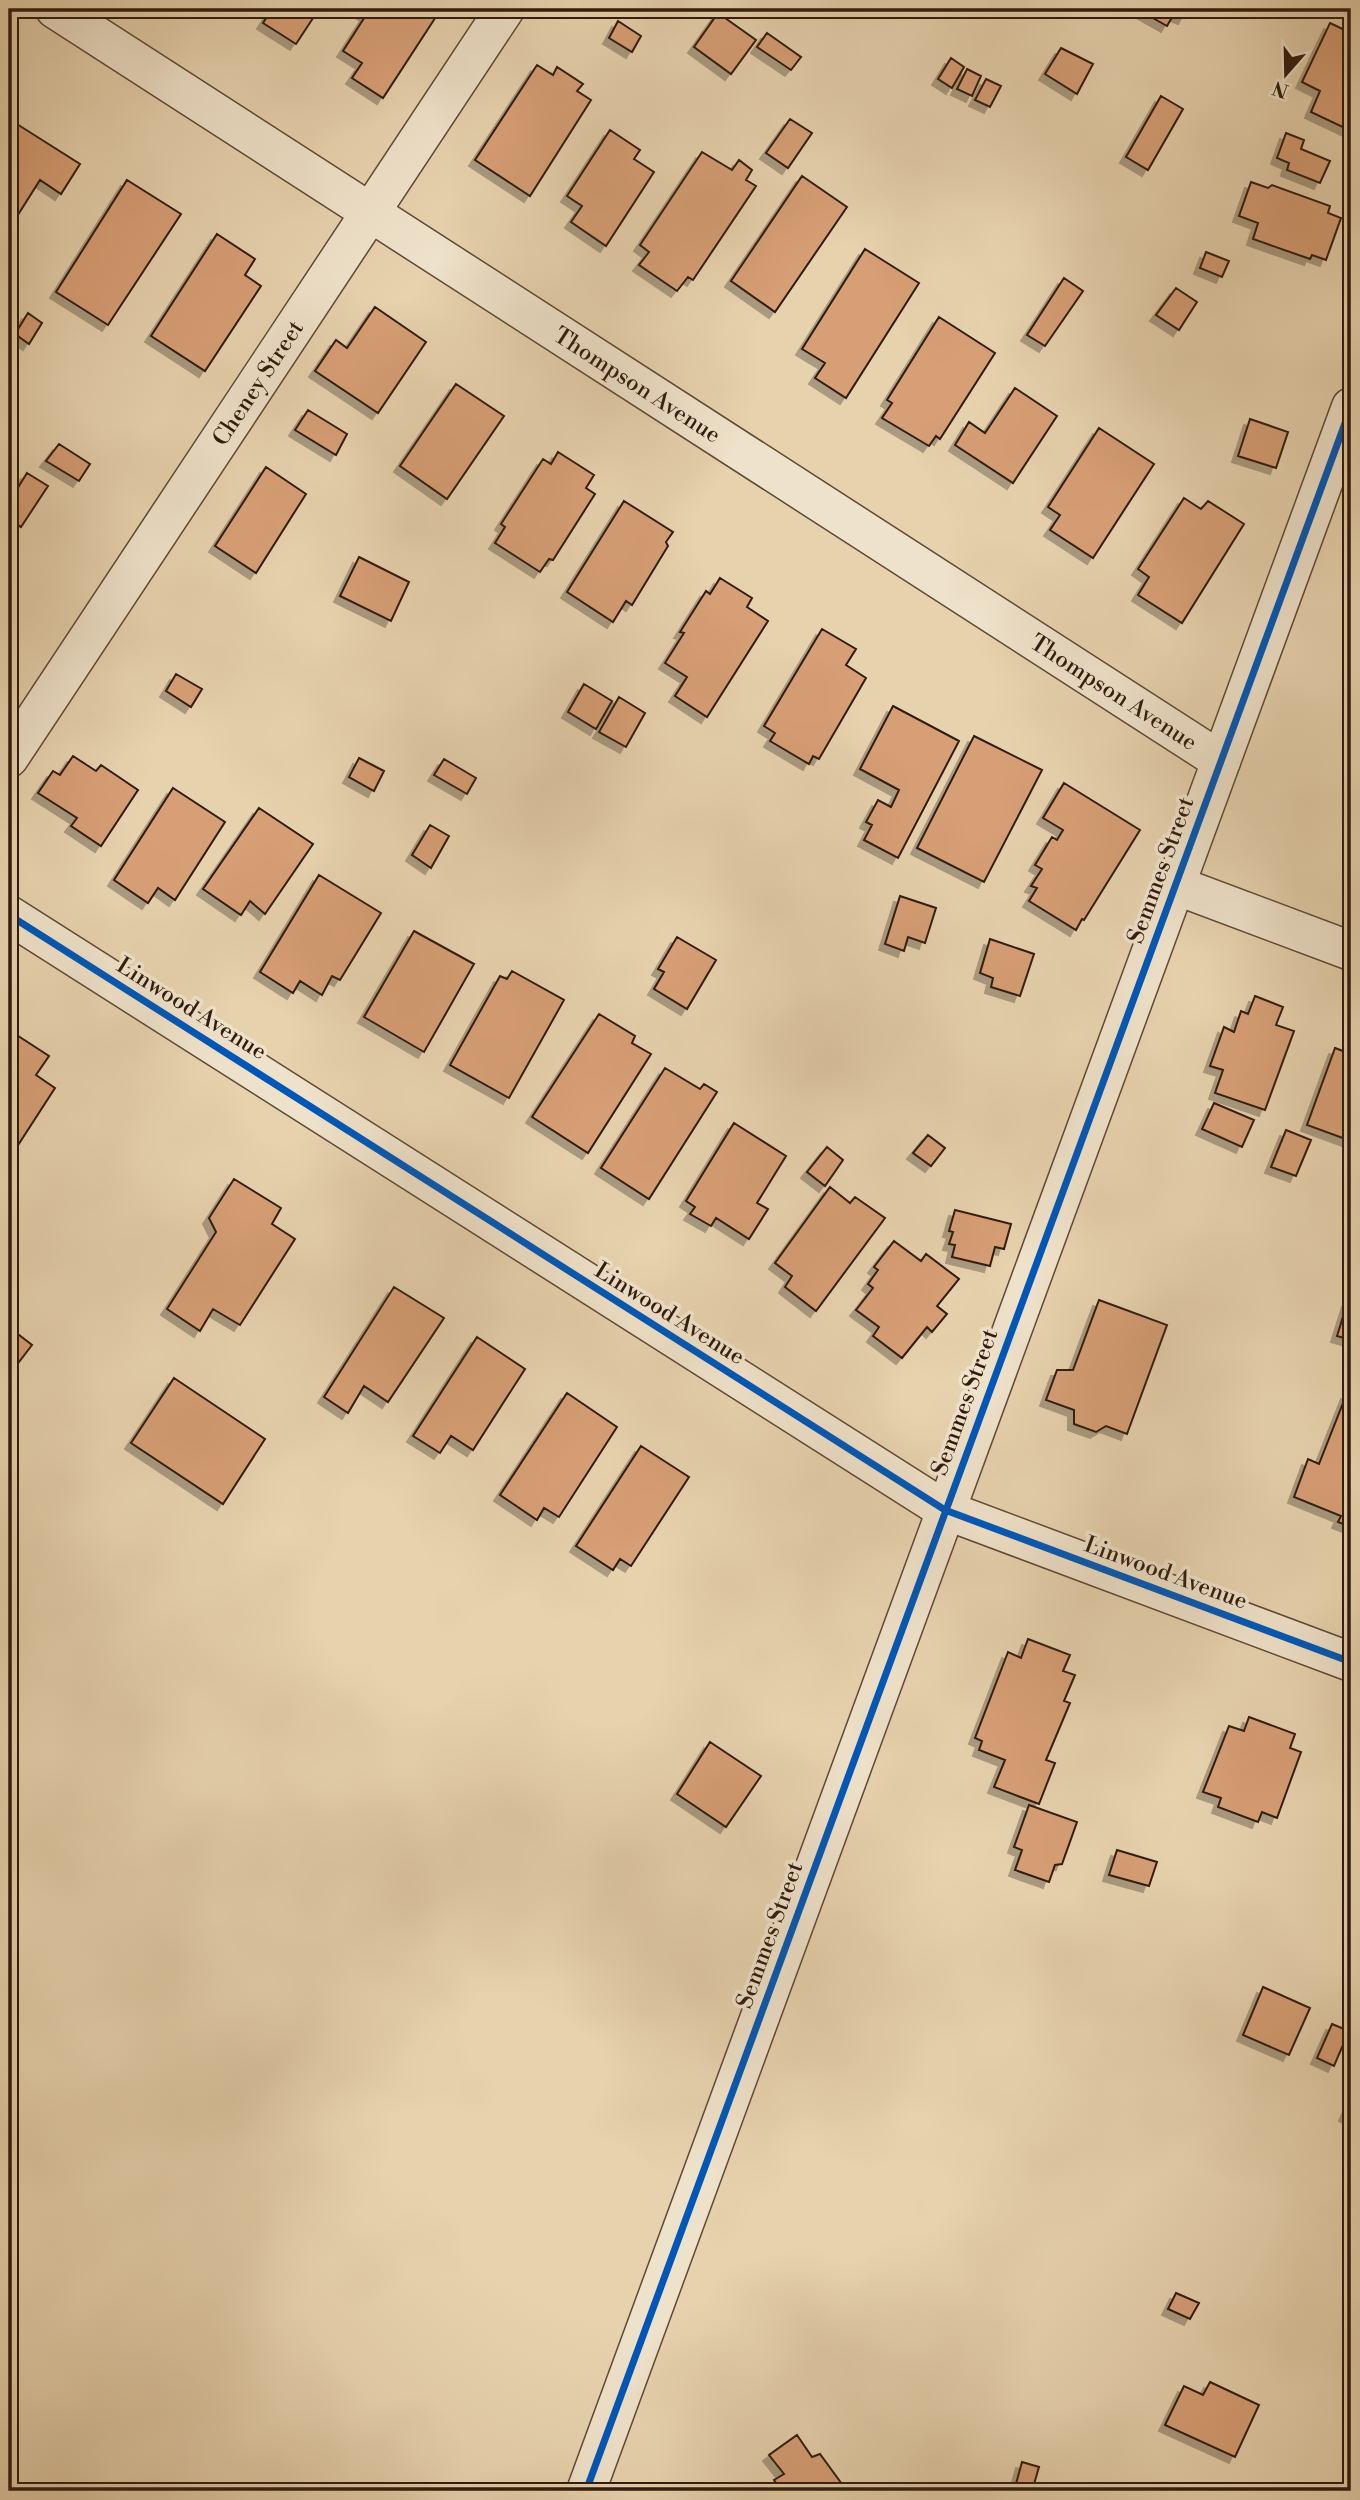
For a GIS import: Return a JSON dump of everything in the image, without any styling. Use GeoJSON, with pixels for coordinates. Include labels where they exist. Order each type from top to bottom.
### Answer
{"type":"FeatureCollection","features":[{"type":"Feature","properties":{"kind":"street","name":"Thompson Avenue"},"geometry":{"type":"LineString","coordinates":[[55,9],[1221,761]]}},
{"type":"Feature","properties":{"kind":"street","name":"Cheney Street"},"geometry":{"type":"LineString","coordinates":[[9,758],[505,9]]}},
{"type":"Feature","properties":{"kind":"street","name":"Semmes Street"},"geometry":{"type":"LineString","coordinates":[[586,2491],[1351,407]]}},
{"type":"Feature","properties":{"kind":"street"},"geometry":{"type":"LineString","coordinates":[[1175,886],[1351,951]]}},
{"type":"Feature","properties":{"kind":"street","name":"Linwood Avenue"},"geometry":{"type":"LineString","coordinates":[[9,915],[945,1510],[1351,1662]]}},
{"type":"Feature","properties":{"kind":"building"},"geometry":{"type":"Polygon","coordinates":[[[272,9],[319,9],[296,44],[263,23],[272,9]]]}},
{"type":"Feature","properties":{"kind":"building"},"geometry":{"type":"Polygon","coordinates":[[[357,9],[441,9],[383,98],[352,78],[362,63],[343,51],[366,15],[357,9]]]}},
{"type":"Feature","properties":{"kind":"building"},"geometry":{"type":"Polygon","coordinates":[[[1137,9],[1189,9],[1184,18],[1174,14],[1167,26],[1137,9]]]}},
{"type":"Feature","properties":{"kind":"building"},"geometry":{"type":"Polygon","coordinates":[[[718,13],[756,40],[731,74],[694,47],[718,13]]]}},
{"type":"Feature","properties":{"kind":"building"},"geometry":{"type":"Polygon","coordinates":[[[618,21],[641,36],[632,52],[609,38],[618,21]]]}},
{"type":"Feature","properties":{"kind":"building"},"geometry":{"type":"Polygon","coordinates":[[[1330,23],[1351,33],[1351,131],[1311,112],[1320,91],[1302,82],[1330,23]]]}},
{"type":"Feature","properties":{"kind":"building"},"geometry":{"type":"Polygon","coordinates":[[[767,33],[801,57],[791,70],[757,47],[767,33]]]}},
{"type":"Feature","properties":{"kind":"building"},"geometry":{"type":"Polygon","coordinates":[[[1061,48],[1093,64],[1077,94],[1045,74],[1061,48]]]}},
{"type":"Feature","properties":{"kind":"building"},"geometry":{"type":"Polygon","coordinates":[[[951,58],[964,67],[952,88],[938,79],[951,58]]]}},
{"type":"Feature","properties":{"kind":"building"},"geometry":{"type":"Polygon","coordinates":[[[537,65],[553,75],[557,67],[583,84],[577,91],[591,100],[530,196],[475,160],[537,65]]]}},
{"type":"Feature","properties":{"kind":"building"},"geometry":{"type":"Polygon","coordinates":[[[967,69],[981,76],[972,96],[957,89],[967,69]]]}},
{"type":"Feature","properties":{"kind":"building"},"geometry":{"type":"Polygon","coordinates":[[[986,79],[1001,86],[990,107],[975,100],[986,79]]]}},
{"type":"Feature","properties":{"kind":"building"},"geometry":{"type":"Polygon","coordinates":[[[1161,96],[1183,109],[1148,170],[1126,157],[1161,96]]]}},
{"type":"Feature","properties":{"kind":"building"},"geometry":{"type":"Polygon","coordinates":[[[9,119],[80,164],[61,194],[40,180],[9,229],[9,119]]]}},
{"type":"Feature","properties":{"kind":"building"},"geometry":{"type":"Polygon","coordinates":[[[790,119],[812,133],[788,168],[766,153],[790,119]]]}},
{"type":"Feature","properties":{"kind":"building"},"geometry":{"type":"Polygon","coordinates":[[[610,130],[640,150],[634,159],[654,172],[606,246],[571,222],[582,206],[567,196],[610,130]]]}},
{"type":"Feature","properties":{"kind":"building"},"geometry":{"type":"Polygon","coordinates":[[[1286,133],[1304,140],[1301,149],[1330,161],[1320,183],[1287,170],[1289,163],[1277,158],[1286,133]]]}},
{"type":"Feature","properties":{"kind":"building"},"geometry":{"type":"Polygon","coordinates":[[[702,152],[732,170],[739,160],[752,170],[746,180],[756,186],[693,280],[688,277],[677,291],[639,265],[649,252],[640,245],[702,152]]]}},
{"type":"Feature","properties":{"kind":"building"},"geometry":{"type":"Polygon","coordinates":[[[802,176],[847,207],[775,312],[731,281],[802,176]]]}},
{"type":"Feature","properties":{"kind":"building"},"geometry":{"type":"Polygon","coordinates":[[[127,180],[181,214],[108,325],[56,292],[127,180]]]}},
{"type":"Feature","properties":{"kind":"building"},"geometry":{"type":"Polygon","coordinates":[[[1251,182],[1268,188],[1272,185],[1330,206],[1328,213],[1341,218],[1326,260],[1312,255],[1310,259],[1253,239],[1258,223],[1239,216],[1251,182]]]}},
{"type":"Feature","properties":{"kind":"building"},"geometry":{"type":"Polygon","coordinates":[[[217,234],[255,259],[245,275],[261,286],[205,371],[151,336],[217,234]]]}},
{"type":"Feature","properties":{"kind":"building"},"geometry":{"type":"Polygon","coordinates":[[[865,249],[919,283],[846,398],[815,378],[825,363],[802,349],[865,249]]]}},
{"type":"Feature","properties":{"kind":"building"},"geometry":{"type":"Polygon","coordinates":[[[1206,252],[1229,261],[1222,277],[1200,268],[1206,252]]]}},
{"type":"Feature","properties":{"kind":"building"},"geometry":{"type":"Polygon","coordinates":[[[1064,278],[1083,291],[1045,346],[1027,335],[1064,278]]]}},
{"type":"Feature","properties":{"kind":"building"},"geometry":{"type":"Polygon","coordinates":[[[1176,288],[1197,302],[1179,330],[1156,315],[1176,288]]]}},
{"type":"Feature","properties":{"kind":"building"},"geometry":{"type":"Polygon","coordinates":[[[375,307],[426,342],[378,413],[315,371],[336,340],[347,348],[375,307]]]}},
{"type":"Feature","properties":{"kind":"building"},"geometry":{"type":"Polygon","coordinates":[[[28,313],[42,323],[29,344],[15,334],[28,313]]]}},
{"type":"Feature","properties":{"kind":"building"},"geometry":{"type":"Polygon","coordinates":[[[939,317],[995,353],[940,439],[936,436],[929,446],[882,418],[892,403],[887,400],[939,317]]]}},
{"type":"Feature","properties":{"kind":"building"},"geometry":{"type":"Polygon","coordinates":[[[456,384],[504,416],[447,499],[400,466],[456,384]]]}},
{"type":"Feature","properties":{"kind":"building"},"geometry":{"type":"Polygon","coordinates":[[[1015,388],[1057,416],[1013,483],[955,445],[969,422],[985,433],[1015,388]]]}},
{"type":"Feature","properties":{"kind":"building"},"geometry":{"type":"Polygon","coordinates":[[[308,410],[347,434],[336,455],[295,430],[308,410]]]}},
{"type":"Feature","properties":{"kind":"building"},"geometry":{"type":"Polygon","coordinates":[[[1250,419],[1288,432],[1276,468],[1238,456],[1250,419]]]}},
{"type":"Feature","properties":{"kind":"building"},"geometry":{"type":"Polygon","coordinates":[[[1099,428],[1154,464],[1093,558],[1050,530],[1060,515],[1048,507],[1099,428]]]}},
{"type":"Feature","properties":{"kind":"building"},"geometry":{"type":"Polygon","coordinates":[[[59,444],[90,464],[79,481],[46,461],[59,444]]]}},
{"type":"Feature","properties":{"kind":"building"},"geometry":{"type":"Polygon","coordinates":[[[558,452],[594,475],[586,488],[595,494],[553,560],[549,559],[540,572],[495,543],[505,527],[501,524],[543,459],[551,464],[558,452]]]}},
{"type":"Feature","properties":{"kind":"building"},"geometry":{"type":"Polygon","coordinates":[[[266,467],[306,494],[256,573],[215,546],[266,467]]]}},
{"type":"Feature","properties":{"kind":"building"},"geometry":{"type":"Polygon","coordinates":[[[27,473],[48,486],[21,527],[9,519],[9,502],[27,473]]]}},
{"type":"Feature","properties":{"kind":"building"},"geometry":{"type":"Polygon","coordinates":[[[1184,498],[1201,509],[1208,501],[1244,524],[1182,623],[1138,595],[1149,577],[1138,569],[1184,498]]]}},
{"type":"Feature","properties":{"kind":"building"},"geometry":{"type":"Polygon","coordinates":[[[624,501],[673,532],[666,542],[668,546],[632,605],[626,601],[613,622],[567,592],[624,501]]]}},
{"type":"Feature","properties":{"kind":"building"},"geometry":{"type":"Polygon","coordinates":[[[359,557],[409,582],[391,621],[340,596],[359,557]]]}},
{"type":"Feature","properties":{"kind":"building"},"geometry":{"type":"Polygon","coordinates":[[[720,578],[752,598],[747,607],[768,621],[707,717],[675,696],[687,677],[665,663],[684,633],[680,632],[706,591],[710,594],[720,578]]]}},
{"type":"Feature","properties":{"kind":"building"},"geometry":{"type":"Polygon","coordinates":[[[822,629],[856,649],[846,665],[866,678],[819,759],[813,756],[809,764],[770,741],[775,733],[764,726],[822,629]]]}},
{"type":"Feature","properties":{"kind":"building"},"geometry":{"type":"Polygon","coordinates":[[[176,674],[202,689],[191,707],[166,691],[176,674]]]}},
{"type":"Feature","properties":{"kind":"building"},"geometry":{"type":"Polygon","coordinates":[[[584,684],[612,701],[596,729],[568,712],[584,684]]]}},
{"type":"Feature","properties":{"kind":"building"},"geometry":{"type":"Polygon","coordinates":[[[619,697],[645,713],[626,747],[599,732],[619,697]]]}},
{"type":"Feature","properties":{"kind":"building"},"geometry":{"type":"Polygon","coordinates":[[[893,706],[959,741],[898,858],[864,840],[872,825],[866,822],[878,800],[891,807],[899,790],[860,769],[893,706]]]}},
{"type":"Feature","properties":{"kind":"building"},"geometry":{"type":"Polygon","coordinates":[[[974,736],[1042,770],[984,882],[917,848],[974,736]]]}},
{"type":"Feature","properties":{"kind":"building"},"geometry":{"type":"Polygon","coordinates":[[[73,756],[96,771],[101,765],[138,790],[101,846],[71,826],[77,818],[38,793],[53,771],[60,775],[73,756]]]}},
{"type":"Feature","properties":{"kind":"building"},"geometry":{"type":"Polygon","coordinates":[[[359,758],[384,771],[374,791],[349,777],[359,758]]]}},
{"type":"Feature","properties":{"kind":"building"},"geometry":{"type":"Polygon","coordinates":[[[444,759],[476,778],[467,794],[434,775],[444,759]]]}},
{"type":"Feature","properties":{"kind":"building"},"geometry":{"type":"Polygon","coordinates":[[[1064,783],[1140,830],[1076,930],[1029,901],[1037,888],[1031,886],[1042,869],[1035,865],[1052,837],[1057,840],[1063,830],[1043,818],[1064,783]]]}},
{"type":"Feature","properties":{"kind":"building"},"geometry":{"type":"Polygon","coordinates":[[[173,788],[225,822],[175,900],[158,888],[148,903],[114,880],[173,788]]]}},
{"type":"Feature","properties":{"kind":"building"},"geometry":{"type":"Polygon","coordinates":[[[259,808],[313,844],[265,914],[250,901],[241,915],[203,889],[259,808]]]}},
{"type":"Feature","properties":{"kind":"building"},"geometry":{"type":"Polygon","coordinates":[[[430,825],[449,836],[431,868],[412,855],[430,825]]]}},
{"type":"Feature","properties":{"kind":"building"},"geometry":{"type":"Polygon","coordinates":[[[319,875],[381,913],[340,980],[332,976],[322,995],[300,981],[293,993],[260,972],[319,875]]]}},
{"type":"Feature","properties":{"kind":"building"},"geometry":{"type":"Polygon","coordinates":[[[900,896],[936,908],[925,943],[908,937],[904,951],[885,944],[900,896]]]}},
{"type":"Feature","properties":{"kind":"building"},"geometry":{"type":"Polygon","coordinates":[[[414,931],[474,964],[424,1052],[364,1017],[414,931]]]}},
{"type":"Feature","properties":{"kind":"building"},"geometry":{"type":"Polygon","coordinates":[[[677,937],[716,960],[687,1009],[654,989],[664,972],[658,969],[677,937]]]}},
{"type":"Feature","properties":{"kind":"building"},"geometry":{"type":"Polygon","coordinates":[[[990,939],[1034,954],[1020,996],[991,987],[993,978],[980,973],[990,939]]]}},
{"type":"Feature","properties":{"kind":"building"},"geometry":{"type":"Polygon","coordinates":[[[512,971],[564,1000],[509,1098],[450,1065],[500,976],[507,979],[512,971]]]}},
{"type":"Feature","properties":{"kind":"building"},"geometry":{"type":"Polygon","coordinates":[[[1255,996],[1283,1007],[1276,1025],[1294,1031],[1265,1110],[1215,1093],[1223,1070],[1210,1066],[1224,1027],[1234,1032],[1241,1011],[1248,1014],[1255,996]]]}},
{"type":"Feature","properties":{"kind":"building"},"geometry":{"type":"Polygon","coordinates":[[[599,1014],[635,1036],[632,1043],[651,1054],[588,1153],[532,1117],[599,1014]]]}},
{"type":"Feature","properties":{"kind":"building"},"geometry":{"type":"Polygon","coordinates":[[[9,1030],[49,1056],[36,1075],[55,1088],[9,1159],[9,1030]]]}},
{"type":"Feature","properties":{"kind":"building"},"geometry":{"type":"Polygon","coordinates":[[[1335,1048],[1351,1054],[1351,1141],[1307,1125],[1335,1048]]]}},
{"type":"Feature","properties":{"kind":"building"},"geometry":{"type":"Polygon","coordinates":[[[665,1068],[700,1089],[704,1084],[717,1092],[649,1199],[601,1168],[665,1068]]]}},
{"type":"Feature","properties":{"kind":"building"},"geometry":{"type":"Polygon","coordinates":[[[1214,1103],[1254,1120],[1242,1147],[1202,1129],[1214,1103]]]}},
{"type":"Feature","properties":{"kind":"building"},"geometry":{"type":"Polygon","coordinates":[[[734,1123],[786,1156],[757,1203],[768,1209],[749,1239],[716,1218],[711,1226],[690,1214],[695,1207],[686,1201],[734,1123]]]}},
{"type":"Feature","properties":{"kind":"building"},"geometry":{"type":"Polygon","coordinates":[[[1286,1130],[1311,1140],[1296,1176],[1271,1167],[1286,1130]]]}},
{"type":"Feature","properties":{"kind":"building"},"geometry":{"type":"Polygon","coordinates":[[[928,1135],[945,1148],[931,1166],[913,1153],[928,1135]]]}},
{"type":"Feature","properties":{"kind":"building"},"geometry":{"type":"Polygon","coordinates":[[[827,1147],[843,1160],[825,1186],[807,1172],[827,1147]]]}},
{"type":"Feature","properties":{"kind":"building"},"geometry":{"type":"Polygon","coordinates":[[[234,1179],[281,1208],[272,1224],[295,1239],[240,1325],[213,1309],[200,1331],[167,1309],[216,1232],[209,1218],[234,1179]]]}},
{"type":"Feature","properties":{"kind":"building"},"geometry":{"type":"Polygon","coordinates":[[[830,1187],[850,1203],[855,1197],[885,1218],[816,1311],[785,1287],[792,1276],[775,1263],[830,1187]]]}},
{"type":"Feature","properties":{"kind":"building"},"geometry":{"type":"Polygon","coordinates":[[[955,1210],[1011,1224],[1004,1249],[995,1247],[990,1266],[952,1257],[955,1245],[949,1244],[953,1232],[949,1231],[955,1210]]]}},
{"type":"Feature","properties":{"kind":"building"},"geometry":{"type":"Polygon","coordinates":[[[894,1241],[921,1261],[926,1254],[959,1279],[937,1306],[947,1314],[932,1332],[927,1327],[902,1358],[873,1336],[879,1327],[856,1310],[873,1288],[868,1284],[878,1270],[874,1267],[894,1241]]]}},
{"type":"Feature","properties":{"kind":"building"},"geometry":{"type":"Polygon","coordinates":[[[394,1287],[444,1318],[388,1402],[364,1386],[348,1413],[324,1397],[394,1287]]]}},
{"type":"Feature","properties":{"kind":"building"},"geometry":{"type":"Polygon","coordinates":[[[1099,1300],[1167,1325],[1127,1434],[1106,1426],[1096,1432],[1074,1424],[1074,1410],[1046,1400],[1057,1370],[1073,1370],[1099,1300]]]}},
{"type":"Feature","properties":{"kind":"building"},"geometry":{"type":"Polygon","coordinates":[[[1348,1301],[1351,1302],[1351,1340],[1337,1336],[1348,1301]]]}},
{"type":"Feature","properties":{"kind":"building"},"geometry":{"type":"Polygon","coordinates":[[[14,1331],[32,1345],[12,1371],[9,1367],[9,1337],[14,1331]]]}},
{"type":"Feature","properties":{"kind":"building"},"geometry":{"type":"Polygon","coordinates":[[[477,1337],[525,1369],[473,1450],[451,1436],[440,1453],[413,1436],[477,1337]]]}},
{"type":"Feature","properties":{"kind":"building"},"geometry":{"type":"Polygon","coordinates":[[[174,1378],[265,1439],[223,1504],[131,1443],[174,1378]]]}},
{"type":"Feature","properties":{"kind":"building"},"geometry":{"type":"Polygon","coordinates":[[[567,1393],[617,1427],[559,1517],[544,1508],[537,1520],[500,1495],[567,1393]]]}},
{"type":"Feature","properties":{"kind":"building"},"geometry":{"type":"Polygon","coordinates":[[[1347,1393],[1351,1394],[1351,1527],[1338,1522],[1341,1516],[1294,1497],[1308,1459],[1319,1464],[1347,1393]]]}},
{"type":"Feature","properties":{"kind":"building"},"geometry":{"type":"Polygon","coordinates":[[[641,1446],[689,1477],[631,1566],[620,1559],[613,1570],[576,1546],[641,1446]]]}},
{"type":"Feature","properties":{"kind":"building"},"geometry":{"type":"Polygon","coordinates":[[[1028,1639],[1070,1655],[1063,1671],[1075,1675],[1064,1701],[1070,1703],[1046,1760],[1055,1763],[1039,1804],[994,1787],[1005,1760],[979,1750],[982,1741],[975,1738],[1008,1652],[1021,1658],[1028,1639]]]}},
{"type":"Feature","properties":{"kind":"building"},"geometry":{"type":"Polygon","coordinates":[[[1249,1717],[1295,1734],[1290,1748],[1301,1752],[1277,1818],[1262,1812],[1258,1822],[1218,1807],[1221,1798],[1203,1792],[1229,1726],[1244,1731],[1249,1717]]]}},
{"type":"Feature","properties":{"kind":"building"},"geometry":{"type":"Polygon","coordinates":[[[710,1742],[761,1776],[726,1827],[677,1794],[710,1742]]]}},
{"type":"Feature","properties":{"kind":"building"},"geometry":{"type":"Polygon","coordinates":[[[1029,1805],[1077,1822],[1062,1864],[1055,1865],[1049,1882],[1015,1870],[1022,1850],[1014,1847],[1029,1805]]]}},
{"type":"Feature","properties":{"kind":"building"},"geometry":{"type":"Polygon","coordinates":[[[1117,1850],[1157,1862],[1149,1886],[1109,1875],[1117,1850]]]}},
{"type":"Feature","properties":{"kind":"building"},"geometry":{"type":"Polygon","coordinates":[[[1263,1987],[1310,2008],[1289,2055],[1243,2035],[1263,1987]]]}},
{"type":"Feature","properties":{"kind":"building"},"geometry":{"type":"Polygon","coordinates":[[[1332,2024],[1349,2031],[1334,2066],[1317,2058],[1332,2024]]]}},
{"type":"Feature","properties":{"kind":"building"},"geometry":{"type":"Polygon","coordinates":[[[1351,2102],[1351,2118],[1345,2115],[1351,2102]]]}},
{"type":"Feature","properties":{"kind":"building"},"geometry":{"type":"Polygon","coordinates":[[[1176,2293],[1199,2303],[1190,2319],[1168,2309],[1176,2293]]]}},
{"type":"Feature","properties":{"kind":"building"},"geometry":{"type":"Polygon","coordinates":[[[1210,2382],[1259,2405],[1235,2457],[1165,2425],[1184,2386],[1203,2395],[1210,2382]]]}},
{"type":"Feature","properties":{"kind":"building"},"geometry":{"type":"Polygon","coordinates":[[[797,2435],[812,2457],[820,2454],[847,2491],[782,2491],[774,2480],[784,2474],[769,2455],[797,2435]]]}},
{"type":"Feature","properties":{"kind":"building"},"geometry":{"type":"Polygon","coordinates":[[[1022,2462],[1039,2467],[1032,2491],[1014,2491],[1022,2462]]]}},
{"type":"Feature","properties":{"kind":"cycle path"},"geometry":{"type":"LineString","coordinates":[[586,2491],[1351,407]]}},
{"type":"Feature","properties":{"kind":"cycle path"},"geometry":{"type":"LineString","coordinates":[[9,915],[945,1510],[1351,1662]]}}]}
